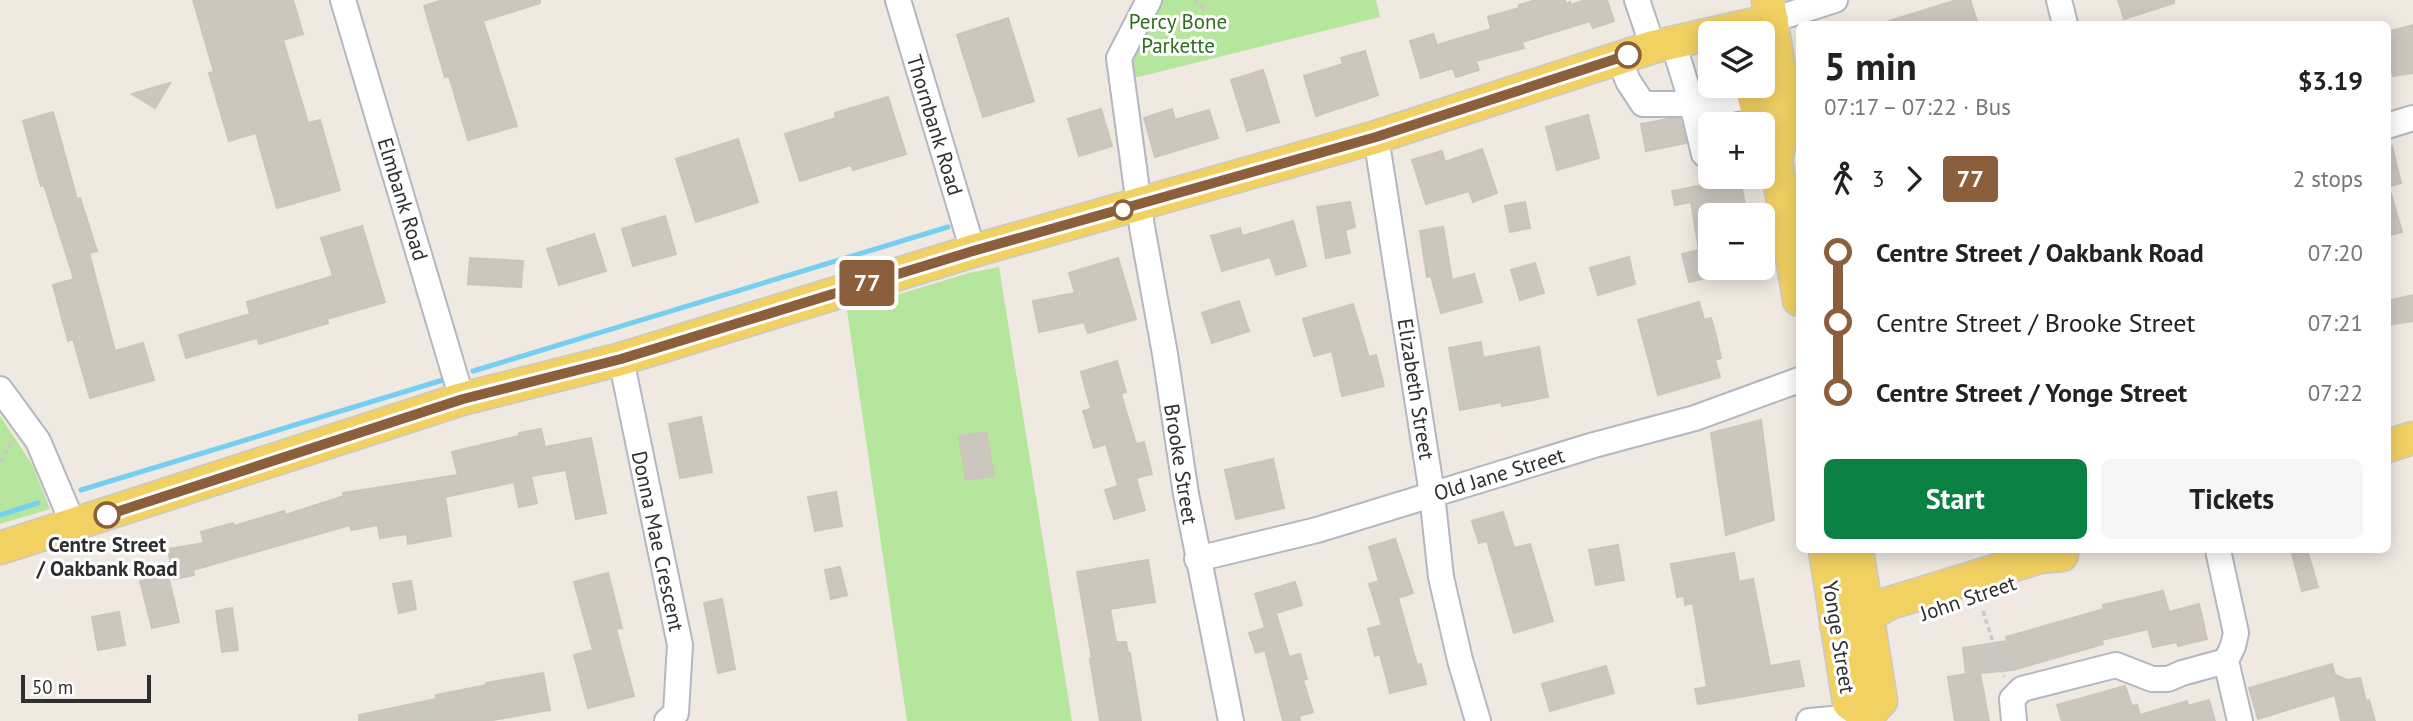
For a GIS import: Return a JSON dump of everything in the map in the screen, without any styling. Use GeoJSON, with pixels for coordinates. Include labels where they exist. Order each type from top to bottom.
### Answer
{"type":"FeatureCollection","features":[{"type":"Feature","properties":{"kind":"main road"},"geometry":{"type":"LineString","coordinates":[[0,548],[463,399],[621,359],[973,251],[1376,137],[1770,10],[1786,108],[1775,117]]}},
{"type":"Feature","properties":{"kind":"main road"},"geometry":{"type":"LineString","coordinates":[[1775,172],[1794,238],[1796,263]]}},
{"type":"Feature","properties":{"kind":"main road"},"geometry":{"type":"LineString","coordinates":[[2391,424],[2413,417]]}},
{"type":"Feature","properties":{"kind":"main road"},"geometry":{"type":"LineString","coordinates":[[2391,445],[2413,438]]}},
{"type":"Feature","properties":{"kind":"main road","name":"Yonge Street"},"geometry":{"type":"LineString","coordinates":[[1825,553],[1849,703],[1867,718],[1881,701],[1857,553]]}},
{"type":"Feature","properties":{"kind":"main road","name":"John Street"},"geometry":{"type":"LineString","coordinates":[[1836,624],[1867,616],[1893,623],[2044,572],[2065,553]]}},
{"type":"Feature","properties":{"kind":"street","name":"Elmbank Road"},"geometry":{"type":"LineString","coordinates":[[344,0],[463,399]]}},
{"type":"Feature","properties":{"kind":"street","name":"Thornbank Road"},"geometry":{"type":"LineString","coordinates":[[898,0],[973,251]]}},
{"type":"Feature","properties":{"kind":"street","name":"Brooke Street"},"geometry":{"type":"LineString","coordinates":[[1149,0],[1119,58],[1139,205],[1197,559],[1231,721]]}},
{"type":"Feature","properties":{"kind":"street"},"geometry":{"type":"LineString","coordinates":[[1637,0],[1663,44],[1710,111]]}},
{"type":"Feature","properties":{"kind":"street"},"geometry":{"type":"LineString","coordinates":[[1770,10],[1835,0]]}},
{"type":"Feature","properties":{"kind":"street"},"geometry":{"type":"LineString","coordinates":[[2059,0],[2064,21]]}},
{"type":"Feature","properties":{"kind":"street"},"geometry":{"type":"LineString","coordinates":[[1619,58],[1628,81],[1643,104],[1710,111]]}},
{"type":"Feature","properties":{"kind":"street"},"geometry":{"type":"LineString","coordinates":[[2391,125],[2413,118]]}},
{"type":"Feature","properties":{"kind":"street","name":"Elizabeth Street"},"geometry":{"type":"LineString","coordinates":[[1376,137],[1432,494],[1446,603],[1478,721]]}},
{"type":"Feature","properties":{"kind":"street","name":"Donna Mae Crescent"},"geometry":{"type":"LineString","coordinates":[[621,359],[680,645],[676,713],[667,721]]}},
{"type":"Feature","properties":{"kind":"street","name":"Old Jane Street"},"geometry":{"type":"LineString","coordinates":[[1197,559],[1317,530],[1594,445],[1695,418],[1796,381]]}},
{"type":"Feature","properties":{"kind":"street"},"geometry":{"type":"LineString","coordinates":[[0,389],[38,441],[74,526]]}},
{"type":"Feature","properties":{"kind":"street"},"geometry":{"type":"LineString","coordinates":[[2219,553],[2236,634],[2226,661],[2240,721]]}},
{"type":"Feature","properties":{"kind":"street"},"geometry":{"type":"LineString","coordinates":[[2014,721],[2012,699],[2022,689],[2116,665],[2152,679],[2168,679],[2226,661]]}},
{"type":"Feature","properties":{"kind":"street"},"geometry":{"type":"LineString","coordinates":[[1809,721],[1867,718]]}},
{"type":"Feature","properties":{"kind":"path"},"geometry":{"type":"LineString","coordinates":[[1194,0],[1205,9]]}},
{"type":"Feature","properties":{"kind":"path"},"geometry":{"type":"LineString","coordinates":[[1983,611],[2003,675],[2017,692]]}},
{"type":"Feature","properties":{"kind":"green space","name":"Percy Bone Parkette"},"geometry":{"type":"Polygon","coordinates":[[[1157,0],[1376,0],[1380,17],[1134,78],[1128,57],[1157,0]]]}},
{"type":"Feature","properties":{"kind":"green space"},"geometry":{"type":"Polygon","coordinates":[[[999,267],[1072,721],[907,721],[847,310],[969,273],[999,267]]]}},
{"type":"Feature","properties":{"kind":"green space"},"geometry":{"type":"Polygon","coordinates":[[[0,416],[32,464],[50,509],[0,524],[0,416]]]}},
{"type":"Feature","properties":{"kind":"building"},"geometry":{"type":"Polygon","coordinates":[[[193,0],[293,0],[303,34],[283,40],[308,123],[320,120],[340,190],[277,208],[256,133],[229,141],[209,73],[214,72],[193,0]]]}},
{"type":"Feature","properties":{"kind":"building"},"geometry":{"type":"Polygon","coordinates":[[[443,0],[540,0],[540,3],[483,21],[517,126],[468,140],[449,76],[445,77],[424,6],[443,0]]]}},
{"type":"Feature","properties":{"kind":"building"},"geometry":{"type":"Polygon","coordinates":[[[1536,0],[1565,0],[1566,4],[1570,2],[1571,5],[1585,0],[1607,0],[1614,21],[1593,28],[1590,21],[1522,42],[1524,48],[1476,61],[1479,70],[1456,77],[1453,68],[1421,78],[1410,41],[1433,34],[1437,45],[1491,29],[1488,17],[1536,0]]]}},
{"type":"Feature","properties":{"kind":"building"},"geometry":{"type":"Polygon","coordinates":[[[1957,0],[1970,0],[1977,21],[1889,21],[1957,0]]]}},
{"type":"Feature","properties":{"kind":"building"},"geometry":{"type":"Polygon","coordinates":[[[2118,0],[2174,0],[2174,3],[2124,19],[2118,0]]]}},
{"type":"Feature","properties":{"kind":"building"},"geometry":{"type":"Polygon","coordinates":[[[1008,18],[1034,101],[983,117],[957,35],[1008,18]]]}},
{"type":"Feature","properties":{"kind":"building"},"geometry":{"type":"Polygon","coordinates":[[[2413,25],[2413,73],[2393,76],[2391,31],[2413,25]]]}},
{"type":"Feature","properties":{"kind":"building"},"geometry":{"type":"Polygon","coordinates":[[[1365,51],[1378,95],[1316,116],[1304,76],[1343,64],[1341,58],[1365,51]]]}},
{"type":"Feature","properties":{"kind":"building"},"geometry":{"type":"Polygon","coordinates":[[[1263,70],[1279,122],[1247,131],[1231,80],[1263,70]]]}},
{"type":"Feature","properties":{"kind":"building"},"geometry":{"type":"Polygon","coordinates":[[[170,83],[155,108],[132,94],[149,89],[170,83]]]}},
{"type":"Feature","properties":{"kind":"building"},"geometry":{"type":"Polygon","coordinates":[[[888,97],[906,154],[853,170],[851,165],[800,181],[785,134],[836,118],[835,113],[888,97]]]}},
{"type":"Feature","properties":{"kind":"building"},"geometry":{"type":"Polygon","coordinates":[[[1101,109],[1112,146],[1079,156],[1068,119],[1101,109]]]}},
{"type":"Feature","properties":{"kind":"building"},"geometry":{"type":"Polygon","coordinates":[[[1172,109],[1175,120],[1209,110],[1218,138],[1155,157],[1144,118],[1172,109]]]}},
{"type":"Feature","properties":{"kind":"building"},"geometry":{"type":"Polygon","coordinates":[[[53,112],[77,199],[80,198],[97,251],[89,253],[115,351],[143,343],[154,380],[90,398],[73,339],[68,341],[53,285],[74,279],[44,185],[41,186],[23,121],[53,112]]]}},
{"type":"Feature","properties":{"kind":"building"},"geometry":{"type":"Polygon","coordinates":[[[1588,115],[1599,158],[1557,170],[1546,127],[1588,115]]]}},
{"type":"Feature","properties":{"kind":"building"},"geometry":{"type":"Polygon","coordinates":[[[1680,119],[1686,143],[1646,151],[1641,124],[1680,119]]]}},
{"type":"Feature","properties":{"kind":"building"},"geometry":{"type":"Polygon","coordinates":[[[738,139],[758,202],[696,222],[676,159],[738,139]]]}},
{"type":"Feature","properties":{"kind":"building"},"geometry":{"type":"Polygon","coordinates":[[[2391,146],[2401,183],[2391,186],[2391,146]]]}},
{"type":"Feature","properties":{"kind":"building"},"geometry":{"type":"Polygon","coordinates":[[[1482,149],[1497,193],[1473,202],[1469,191],[1426,204],[1412,160],[1442,151],[1445,162],[1482,149]]]}},
{"type":"Feature","properties":{"kind":"building"},"geometry":{"type":"Polygon","coordinates":[[[1698,186],[1698,189],[1742,189],[1745,203],[1698,203],[1698,244],[1691,202],[1675,205],[1672,191],[1698,186]]]}},
{"type":"Feature","properties":{"kind":"building"},"geometry":{"type":"Polygon","coordinates":[[[2391,194],[2402,232],[2391,235],[2391,194]]]}},
{"type":"Feature","properties":{"kind":"building"},"geometry":{"type":"Polygon","coordinates":[[[1350,202],[1355,227],[1345,230],[1350,253],[1326,258],[1317,207],[1350,202]]]}},
{"type":"Feature","properties":{"kind":"building"},"geometry":{"type":"Polygon","coordinates":[[[1525,202],[1530,228],[1510,232],[1505,206],[1525,202]]]}},
{"type":"Feature","properties":{"kind":"building"},"geometry":{"type":"Polygon","coordinates":[[[665,216],[676,254],[633,266],[622,229],[665,216]]]}},
{"type":"Feature","properties":{"kind":"building"},"geometry":{"type":"Polygon","coordinates":[[[1293,221],[1306,266],[1276,275],[1270,257],[1222,271],[1211,236],[1240,228],[1242,236],[1293,221]]]}},
{"type":"Feature","properties":{"kind":"building"},"geometry":{"type":"Polygon","coordinates":[[[362,226],[385,302],[327,319],[328,323],[259,344],[257,338],[186,358],[179,335],[250,314],[247,302],[333,276],[321,238],[362,226]]]}},
{"type":"Feature","properties":{"kind":"building"},"geometry":{"type":"Polygon","coordinates":[[[1443,227],[1452,280],[1474,274],[1482,302],[1441,313],[1431,276],[1427,277],[1420,231],[1443,227]]]}},
{"type":"Feature","properties":{"kind":"building"},"geometry":{"type":"Polygon","coordinates":[[[594,234],[606,271],[559,285],[547,249],[594,234]]]}},
{"type":"Feature","properties":{"kind":"building"},"geometry":{"type":"Polygon","coordinates":[[[1698,250],[1698,280],[1689,282],[1682,254],[1698,250]]]}},
{"type":"Feature","properties":{"kind":"building"},"geometry":{"type":"Polygon","coordinates":[[[1629,257],[1635,284],[1598,295],[1590,268],[1629,257]]]}},
{"type":"Feature","properties":{"kind":"building"},"geometry":{"type":"Polygon","coordinates":[[[470,258],[523,261],[521,287],[468,284],[470,258]]]}},
{"type":"Feature","properties":{"kind":"building"},"geometry":{"type":"Polygon","coordinates":[[[1118,258],[1136,319],[1088,333],[1084,322],[1039,332],[1033,301],[1075,293],[1069,273],[1118,258]]]}},
{"type":"Feature","properties":{"kind":"building"},"geometry":{"type":"Polygon","coordinates":[[[1535,263],[1544,293],[1520,300],[1511,270],[1535,263]]]}},
{"type":"Feature","properties":{"kind":"building"},"geometry":{"type":"Polygon","coordinates":[[[2413,295],[2413,321],[2391,324],[2391,300],[2413,295]]]}},
{"type":"Feature","properties":{"kind":"building"},"geometry":{"type":"Polygon","coordinates":[[[1239,301],[1249,331],[1212,343],[1202,313],[1239,301]]]}},
{"type":"Feature","properties":{"kind":"building"},"geometry":{"type":"Polygon","coordinates":[[[1699,302],[1704,320],[1711,318],[1721,358],[1715,360],[1720,377],[1658,395],[1638,320],[1699,302]]]}},
{"type":"Feature","properties":{"kind":"building"},"geometry":{"type":"Polygon","coordinates":[[[1353,304],[1369,357],[1376,355],[1384,386],[1342,396],[1332,351],[1314,356],[1303,319],[1353,304]]]}},
{"type":"Feature","properties":{"kind":"building"},"geometry":{"type":"Polygon","coordinates":[[[1481,342],[1483,358],[1539,347],[1548,397],[1502,406],[1501,402],[1460,410],[1449,348],[1481,342]]]}},
{"type":"Feature","properties":{"kind":"building"},"geometry":{"type":"Polygon","coordinates":[[[1117,361],[1126,392],[1121,394],[1136,444],[1144,442],[1152,474],[1136,478],[1145,510],[1114,519],[1105,490],[1118,486],[1106,444],[1094,448],[1083,411],[1091,409],[1081,372],[1117,361]]]}},
{"type":"Feature","properties":{"kind":"building"},"geometry":{"type":"Polygon","coordinates":[[[701,417],[712,472],[680,478],[669,424],[701,417]]]}},
{"type":"Feature","properties":{"kind":"building"},"geometry":{"type":"Polygon","coordinates":[[[1761,420],[1774,520],[1726,535],[1711,433],[1761,420]]]}},
{"type":"Feature","properties":{"kind":"building"},"geometry":{"type":"Polygon","coordinates":[[[541,429],[545,447],[591,438],[606,513],[576,519],[566,470],[531,476],[537,503],[519,507],[514,482],[445,497],[451,536],[408,544],[407,534],[380,538],[378,525],[351,530],[350,525],[193,570],[194,575],[174,579],[168,549],[204,543],[201,532],[233,523],[234,526],[284,511],[285,515],[344,496],[343,493],[458,475],[452,452],[541,429]]]}},
{"type":"Feature","properties":{"kind":"building"},"geometry":{"type":"Polygon","coordinates":[[[986,432],[994,476],[966,480],[959,436],[986,432]]]}},
{"type":"Feature","properties":{"kind":"building"},"geometry":{"type":"Polygon","coordinates":[[[1273,459],[1284,508],[1236,519],[1225,470],[1273,459]]]}},
{"type":"Feature","properties":{"kind":"building"},"geometry":{"type":"Polygon","coordinates":[[[836,492],[842,526],[815,531],[808,497],[836,492]]]}},
{"type":"Feature","properties":{"kind":"building"},"geometry":{"type":"Polygon","coordinates":[[[1503,512],[1514,548],[1530,544],[1553,621],[1514,633],[1487,541],[1479,543],[1472,521],[1503,512]]]}},
{"type":"Feature","properties":{"kind":"building"},"geometry":{"type":"Polygon","coordinates":[[[1395,539],[1413,593],[1398,598],[1417,665],[1421,664],[1426,684],[1390,693],[1380,654],[1375,656],[1368,629],[1382,625],[1369,584],[1379,581],[1369,547],[1395,539]]]}},
{"type":"Feature","properties":{"kind":"building"},"geometry":{"type":"Polygon","coordinates":[[[1618,545],[1624,580],[1596,585],[1589,550],[1618,545]]]}},
{"type":"Feature","properties":{"kind":"building"},"geometry":{"type":"Polygon","coordinates":[[[1734,553],[1739,582],[1753,579],[1770,666],[1799,661],[1804,686],[1698,704],[1695,689],[1707,687],[1693,603],[1685,605],[1684,596],[1677,597],[1671,564],[1734,553]]]}},
{"type":"Feature","properties":{"kind":"building"},"geometry":{"type":"Polygon","coordinates":[[[2292,553],[2308,553],[2318,587],[2302,591],[2292,553]]]}},
{"type":"Feature","properties":{"kind":"building"},"geometry":{"type":"Polygon","coordinates":[[[1148,560],[1155,602],[1110,609],[1116,642],[1126,642],[1130,653],[1141,721],[1100,721],[1077,572],[1148,560]]]}},
{"type":"Feature","properties":{"kind":"building"},"geometry":{"type":"Polygon","coordinates":[[[840,567],[847,595],[831,599],[825,570],[840,567]]]}},
{"type":"Feature","properties":{"kind":"building"},"geometry":{"type":"Polygon","coordinates":[[[608,573],[622,628],[616,629],[634,696],[588,708],[574,655],[593,650],[574,582],[608,573]]]}},
{"type":"Feature","properties":{"kind":"building"},"geometry":{"type":"Polygon","coordinates":[[[168,575],[179,622],[152,628],[140,581],[168,575]]]}},
{"type":"Feature","properties":{"kind":"building"},"geometry":{"type":"Polygon","coordinates":[[[411,581],[416,609],[399,613],[393,584],[411,581]]]}},
{"type":"Feature","properties":{"kind":"building"},"geometry":{"type":"Polygon","coordinates":[[[1295,582],[1302,605],[1276,613],[1289,657],[1300,654],[1307,679],[1303,680],[1313,712],[1299,716],[1300,721],[1283,721],[1265,650],[1256,653],[1249,633],[1265,628],[1255,594],[1295,582]]]}},
{"type":"Feature","properties":{"kind":"building"},"geometry":{"type":"Polygon","coordinates":[[[2163,591],[2169,612],[2199,604],[2207,639],[2178,646],[2177,642],[2153,647],[2148,629],[2102,640],[2103,644],[2013,670],[1980,673],[1989,721],[1955,721],[1948,677],[1966,674],[1963,648],[2007,641],[2006,637],[2104,609],[2103,605],[2163,591]]]}},
{"type":"Feature","properties":{"kind":"building"},"geometry":{"type":"Polygon","coordinates":[[[722,599],[735,669],[718,673],[704,603],[722,599]]]}},
{"type":"Feature","properties":{"kind":"building"},"geometry":{"type":"Polygon","coordinates":[[[232,608],[238,650],[222,652],[216,611],[232,608]]]}},
{"type":"Feature","properties":{"kind":"building"},"geometry":{"type":"Polygon","coordinates":[[[119,612],[125,645],[98,650],[92,617],[119,612]]]}},
{"type":"Feature","properties":{"kind":"building"},"geometry":{"type":"Polygon","coordinates":[[[2332,664],[2335,675],[2348,680],[2360,678],[2375,721],[2341,721],[2335,695],[2258,719],[2249,688],[2332,664]]]}},
{"type":"Feature","properties":{"kind":"building"},"geometry":{"type":"Polygon","coordinates":[[[1606,666],[1614,693],[1550,711],[1542,684],[1606,666]]]}},
{"type":"Feature","properties":{"kind":"building"},"geometry":{"type":"Polygon","coordinates":[[[543,673],[550,710],[487,721],[359,721],[359,715],[436,699],[436,695],[487,685],[486,683],[543,673]]]}},
{"type":"Feature","properties":{"kind":"building"},"geometry":{"type":"Polygon","coordinates":[[[2125,686],[2132,706],[2137,705],[2140,715],[2187,701],[2188,706],[2209,700],[2215,721],[2062,721],[2057,705],[2125,686]]]}},
{"type":"Feature","properties":{"kind":"waterway"},"geometry":{"type":"LineString","coordinates":[[473,371],[948,227]]}},
{"type":"Feature","properties":{"kind":"waterway"},"geometry":{"type":"LineString","coordinates":[[81,490],[443,380]]}},
{"type":"Feature","properties":{"kind":"waterway"},"geometry":{"type":"LineString","coordinates":[[0,515],[38,503]]}},
{"type":"Feature","properties":{"kind":"bus line","name":"77"},"geometry":{"type":"LineString","coordinates":[[107,515],[463,399],[621,359],[973,251],[1376,137],[1628,55]]}},
{"type":"Feature","properties":{"kind":"place","name":"Centre Street / Oakbank Road"},"geometry":{"type":"Point","coordinates":[107,515]}}]}
